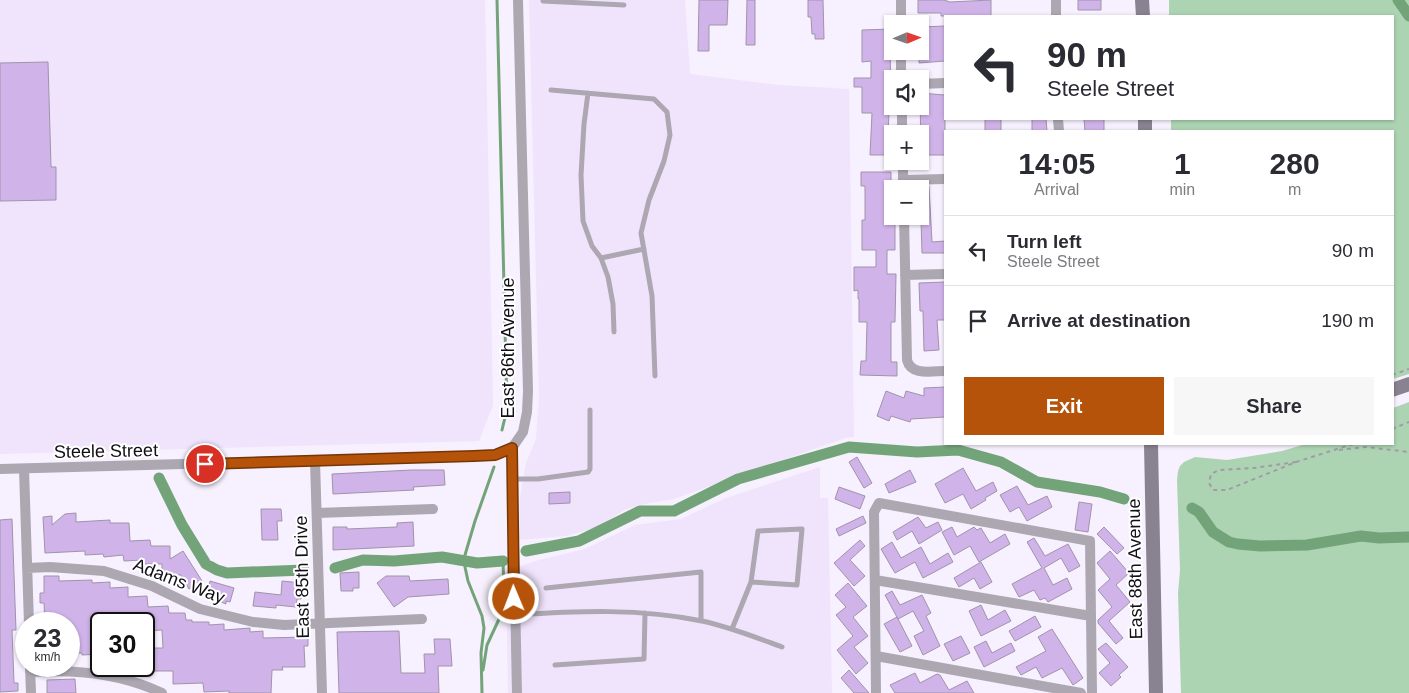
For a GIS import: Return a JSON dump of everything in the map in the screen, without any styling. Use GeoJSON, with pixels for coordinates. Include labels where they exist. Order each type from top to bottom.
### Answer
{"type":"FeatureCollection","features":[{"type":"Feature","properties":{"kind":"main road"},"geometry":{"type":"LineString","coordinates":[[1142,0],[1143,15]]}},
{"type":"Feature","properties":{"kind":"main road"},"geometry":{"type":"LineString","coordinates":[[1394,389],[1409,384]]}},
{"type":"Feature","properties":{"kind":"main road","name":"East 88th Avenue"},"geometry":{"type":"LineString","coordinates":[[1151,445],[1156,693]]}},
{"type":"Feature","properties":{"kind":"street","name":"East 86th Avenue"},"geometry":{"type":"LineString","coordinates":[[512,448],[523,432],[527,412],[528,390],[518,0]]}},
{"type":"Feature","properties":{"kind":"street"},"geometry":{"type":"LineString","coordinates":[[900,15],[901,0]]}},
{"type":"Feature","properties":{"kind":"street"},"geometry":{"type":"LineString","coordinates":[[1056,0],[1056,15]]}},
{"type":"Feature","properties":{"kind":"street"},"geometry":{"type":"LineString","coordinates":[[929,84],[944,83]]}},
{"type":"Feature","properties":{"kind":"street"},"geometry":{"type":"LineString","coordinates":[[929,181],[944,179]]}},
{"type":"Feature","properties":{"kind":"street"},"geometry":{"type":"LineString","coordinates":[[904,225],[907,360],[909,366],[915,370],[922,372],[944,371]]}},
{"type":"Feature","properties":{"kind":"street"},"geometry":{"type":"LineString","coordinates":[[905,275],[944,274]]}},
{"type":"Feature","properties":{"kind":"street","name":"Steele Street"},"geometry":{"type":"LineString","coordinates":[[0,469],[495,455],[512,448]]}},
{"type":"Feature","properties":{"kind":"street"},"geometry":{"type":"LineString","coordinates":[[512,448],[517,693]]}},
{"type":"Feature","properties":{"kind":"street","name":"East 85th Drive"},"geometry":{"type":"LineString","coordinates":[[315,461],[322,693]]}},
{"type":"Feature","properties":{"kind":"street"},"geometry":{"type":"LineString","coordinates":[[24,469],[29,612]]}},
{"type":"Feature","properties":{"kind":"street"},"geometry":{"type":"LineString","coordinates":[[876,693],[874,512],[879,503],[1090,541],[1092,693]]}},
{"type":"Feature","properties":{"kind":"street"},"geometry":{"type":"LineString","coordinates":[[316,513],[433,509]]}},
{"type":"Feature","properties":{"kind":"street","name":"Adams Way"},"geometry":{"type":"LineString","coordinates":[[27,568],[104,571],[152,586],[200,609],[234,619],[284,625],[422,620]]}},
{"type":"Feature","properties":{"kind":"street"},"geometry":{"type":"LineString","coordinates":[[875,580],[1091,616]]}},
{"type":"Feature","properties":{"kind":"street"},"geometry":{"type":"LineString","coordinates":[[876,656],[1081,693]]}},
{"type":"Feature","properties":{"kind":"street"},"geometry":{"type":"LineString","coordinates":[[80,672],[115,677],[138,683],[162,693]]}},
{"type":"Feature","properties":{"kind":"street"},"geometry":{"type":"LineString","coordinates":[[30,677],[31,693]]}},
{"type":"Feature","properties":{"kind":"lane"},"geometry":{"type":"LineString","coordinates":[[543,1],[624,5]]}},
{"type":"Feature","properties":{"kind":"lane"},"geometry":{"type":"LineString","coordinates":[[552,90],[654,99],[668,112],[670,135],[664,161],[649,200],[641,233],[652,296],[655,376]]}},
{"type":"Feature","properties":{"kind":"lane"},"geometry":{"type":"LineString","coordinates":[[588,93],[581,176],[584,221],[592,246],[601,258],[608,277],[613,304],[614,332]]}},
{"type":"Feature","properties":{"kind":"lane"},"geometry":{"type":"LineString","coordinates":[[601,258],[644,249]]}},
{"type":"Feature","properties":{"kind":"lane"},"geometry":{"type":"LineString","coordinates":[[513,479],[538,479],[588,472],[590,469],[590,410]]}},
{"type":"Feature","properties":{"kind":"lane"},"geometry":{"type":"LineString","coordinates":[[732,629],[751,582],[758,531],[802,529],[797,585],[751,582]]}},
{"type":"Feature","properties":{"kind":"lane"},"geometry":{"type":"LineString","coordinates":[[546,588],[701,572],[701,621]]}},
{"type":"Feature","properties":{"kind":"lane"},"geometry":{"type":"LineString","coordinates":[[515,615],[575,612],[645,612],[701,621],[732,629],[782,647]]}},
{"type":"Feature","properties":{"kind":"lane"},"geometry":{"type":"LineString","coordinates":[[555,665],[644,659],[645,612]]}},
{"type":"Feature","properties":{"kind":"path"},"geometry":{"type":"LineString","coordinates":[[1394,374],[1409,369]]}},
{"type":"Feature","properties":{"kind":"path"},"geometry":{"type":"LineString","coordinates":[[1394,428],[1409,422]]}},
{"type":"Feature","properties":{"kind":"path"},"geometry":{"type":"LineString","coordinates":[[1296,462],[1254,468],[1219,470],[1211,474],[1209,483],[1213,490],[1227,490],[1296,462],[1350,445]]}},
{"type":"Feature","properties":{"kind":"path"},"geometry":{"type":"LineString","coordinates":[[1334,451],[1366,447],[1409,452]]}},
{"type":"Feature","properties":{"kind":"shaded area"},"geometry":{"type":"Polygon","coordinates":[[[0,0],[485,0],[493,405],[479,441],[0,454],[0,0]]]}},
{"type":"Feature","properties":{"kind":"shaded area"},"geometry":{"type":"Polygon","coordinates":[[[529,0],[685,0],[690,74],[778,85],[849,89],[854,437],[845,438],[674,499],[626,509],[597,527],[567,536],[519,540],[520,497],[526,463],[536,439],[539,397],[529,0]]]}},
{"type":"Feature","properties":{"kind":"shaded area"},"geometry":{"type":"Polygon","coordinates":[[[820,467],[820,498],[828,498],[832,693],[508,693],[506,571],[539,560],[585,549],[635,525],[681,519],[726,498],[820,467]]]}},
{"type":"Feature","properties":{"kind":"green space"},"geometry":{"type":"Polygon","coordinates":[[[1169,0],[1409,0],[1409,374],[1394,379],[1394,130],[1171,130],[1171,120],[1394,120],[1394,15],[1169,15],[1169,0]]]}},
{"type":"Feature","properties":{"kind":"green space"},"geometry":{"type":"Polygon","coordinates":[[[1409,402],[1409,693],[1181,693],[1177,480],[1180,466],[1195,457],[1227,460],[1282,451],[1303,445],[1394,445],[1394,408],[1409,402]]]}},
{"type":"Feature","properties":{"kind":"building"},"geometry":{"type":"Polygon","coordinates":[[[699,0],[728,0],[727,25],[709,25],[709,51],[698,51],[699,0]]]}},
{"type":"Feature","properties":{"kind":"building"},"geometry":{"type":"Polygon","coordinates":[[[747,0],[755,0],[755,45],[746,45],[747,0]]]}},
{"type":"Feature","properties":{"kind":"building"},"geometry":{"type":"Polygon","coordinates":[[[808,0],[823,0],[824,39],[815,39],[815,34],[812,34],[811,17],[808,17],[808,0]]]}},
{"type":"Feature","properties":{"kind":"building"},"geometry":{"type":"Polygon","coordinates":[[[918,0],[944,0],[950,2],[991,0],[991,15],[941,16],[941,13],[918,13],[918,0]]]}},
{"type":"Feature","properties":{"kind":"building"},"geometry":{"type":"Polygon","coordinates":[[[1078,0],[1101,0],[1101,10],[1078,10],[1078,0]]]}},
{"type":"Feature","properties":{"kind":"building"},"geometry":{"type":"Polygon","coordinates":[[[944,26],[944,61],[919,63],[919,60],[929,60],[929,27],[944,26]]]}},
{"type":"Feature","properties":{"kind":"building"},"geometry":{"type":"Polygon","coordinates":[[[884,29],[884,60],[890,60],[890,70],[884,70],[884,115],[889,115],[888,125],[884,125],[884,155],[870,155],[872,113],[862,113],[862,87],[854,87],[854,78],[871,78],[871,61],[862,62],[862,30],[884,29]]]}},
{"type":"Feature","properties":{"kind":"building"},"geometry":{"type":"Polygon","coordinates":[[[48,62],[51,167],[56,167],[56,200],[0,201],[0,63],[48,62]]]}},
{"type":"Feature","properties":{"kind":"building"},"geometry":{"type":"Polygon","coordinates":[[[929,94],[944,95],[944,155],[929,155],[929,125],[921,125],[920,115],[929,115],[929,94]]]}},
{"type":"Feature","properties":{"kind":"building"},"geometry":{"type":"Polygon","coordinates":[[[985,120],[1001,120],[1001,130],[985,130],[985,120]]]}},
{"type":"Feature","properties":{"kind":"building"},"geometry":{"type":"Polygon","coordinates":[[[1032,120],[1046,120],[1047,130],[1032,130],[1032,120]]]}},
{"type":"Feature","properties":{"kind":"building"},"geometry":{"type":"Polygon","coordinates":[[[1084,120],[1104,120],[1104,130],[1085,130],[1084,120]]]}},
{"type":"Feature","properties":{"kind":"building"},"geometry":{"type":"Polygon","coordinates":[[[861,172],[891,172],[891,180],[884,180],[884,225],[895,225],[895,250],[887,250],[887,274],[896,274],[895,322],[891,322],[891,362],[897,362],[897,376],[860,375],[861,361],[866,361],[867,322],[859,322],[858,290],[854,291],[854,267],[876,267],[876,250],[862,250],[862,220],[865,220],[865,186],[861,186],[861,172]]]}},
{"type":"Feature","properties":{"kind":"building"},"geometry":{"type":"Polygon","coordinates":[[[929,186],[932,242],[944,241],[944,253],[922,253],[921,225],[929,225],[929,186]]]}},
{"type":"Feature","properties":{"kind":"building"},"geometry":{"type":"Polygon","coordinates":[[[944,282],[944,320],[937,320],[939,350],[924,351],[923,311],[920,311],[919,283],[944,282]]]}},
{"type":"Feature","properties":{"kind":"building"},"geometry":{"type":"Polygon","coordinates":[[[944,387],[944,417],[911,419],[910,422],[891,416],[889,421],[877,416],[886,391],[904,398],[906,391],[924,396],[924,388],[944,387]]]}},
{"type":"Feature","properties":{"kind":"building"},"geometry":{"type":"Polygon","coordinates":[[[857,457],[872,483],[864,488],[849,462],[857,457]]]}},
{"type":"Feature","properties":{"kind":"building"},"geometry":{"type":"Polygon","coordinates":[[[963,468],[976,491],[993,482],[997,491],[971,509],[963,494],[945,503],[935,484],[963,468]]]}},
{"type":"Feature","properties":{"kind":"building"},"geometry":{"type":"Polygon","coordinates":[[[444,470],[445,485],[413,487],[414,490],[333,494],[332,474],[444,470]]]}},
{"type":"Feature","properties":{"kind":"building"},"geometry":{"type":"Polygon","coordinates":[[[910,470],[916,482],[889,493],[885,484],[910,470]]]}},
{"type":"Feature","properties":{"kind":"building"},"geometry":{"type":"Polygon","coordinates":[[[1017,486],[1028,505],[1047,496],[1052,507],[1027,521],[1019,507],[1010,512],[1000,495],[1017,486]]]}},
{"type":"Feature","properties":{"kind":"building"},"geometry":{"type":"Polygon","coordinates":[[[839,487],[865,496],[860,509],[835,499],[839,487]]]}},
{"type":"Feature","properties":{"kind":"building"},"geometry":{"type":"Polygon","coordinates":[[[570,492],[570,503],[549,504],[549,493],[570,492]]]}},
{"type":"Feature","properties":{"kind":"building"},"geometry":{"type":"Polygon","coordinates":[[[1079,502],[1092,504],[1088,532],[1075,530],[1079,502]]]}},
{"type":"Feature","properties":{"kind":"building"},"geometry":{"type":"Polygon","coordinates":[[[261,509],[281,509],[282,521],[277,521],[278,540],[262,540],[261,509]]]}},
{"type":"Feature","properties":{"kind":"building"},"geometry":{"type":"Polygon","coordinates":[[[76,513],[76,522],[110,520],[110,523],[129,523],[130,541],[150,540],[151,546],[170,546],[170,559],[183,551],[202,581],[189,589],[181,575],[162,575],[162,564],[143,564],[143,560],[124,561],[123,555],[104,557],[103,554],[85,555],[85,551],[45,553],[43,517],[52,516],[52,525],[65,514],[76,513]]]}},
{"type":"Feature","properties":{"kind":"building"},"geometry":{"type":"Polygon","coordinates":[[[863,516],[866,523],[839,536],[836,529],[863,516]]]}},
{"type":"Feature","properties":{"kind":"building"},"geometry":{"type":"Polygon","coordinates":[[[918,517],[926,528],[938,522],[942,530],[919,544],[912,531],[897,540],[893,532],[918,517]]]}},
{"type":"Feature","properties":{"kind":"building"},"geometry":{"type":"Polygon","coordinates":[[[12,519],[15,612],[15,630],[12,630],[14,683],[18,683],[18,691],[0,692],[0,520],[12,519]]]}},
{"type":"Feature","properties":{"kind":"building"},"geometry":{"type":"Polygon","coordinates":[[[413,522],[414,546],[333,550],[333,527],[347,527],[347,529],[397,527],[397,523],[413,522]]]}},
{"type":"Feature","properties":{"kind":"building"},"geometry":{"type":"Polygon","coordinates":[[[952,527],[957,537],[974,527],[977,530],[981,528],[990,543],[1005,534],[1010,544],[979,562],[970,546],[954,555],[942,532],[952,527]]]}},
{"type":"Feature","properties":{"kind":"building"},"geometry":{"type":"Polygon","coordinates":[[[1104,527],[1124,548],[1117,554],[1097,534],[1104,527]]]}},
{"type":"Feature","properties":{"kind":"building"},"geometry":{"type":"Polygon","coordinates":[[[1034,538],[1045,556],[1068,544],[1080,566],[1069,572],[1061,558],[1044,568],[1053,585],[1067,578],[1072,589],[1048,602],[1045,598],[1040,600],[1034,590],[1019,597],[1012,584],[1042,568],[1027,542],[1034,538]]]}},
{"type":"Feature","properties":{"kind":"building"},"geometry":{"type":"Polygon","coordinates":[[[860,540],[865,546],[850,560],[865,576],[854,586],[834,563],[860,540]]]}},
{"type":"Feature","properties":{"kind":"building"},"geometry":{"type":"Polygon","coordinates":[[[892,542],[901,558],[921,547],[930,564],[948,553],[953,562],[923,578],[915,562],[895,573],[881,549],[892,542]]]}},
{"type":"Feature","properties":{"kind":"building"},"geometry":{"type":"Polygon","coordinates":[[[1110,551],[1129,573],[1116,585],[1130,602],[1109,621],[1123,638],[1116,644],[1098,623],[1098,620],[1112,607],[1098,590],[1110,579],[1097,563],[1110,551]]]}},
{"type":"Feature","properties":{"kind":"building"},"geometry":{"type":"Polygon","coordinates":[[[981,562],[992,582],[980,589],[974,578],[959,587],[954,578],[981,562]]]}},
{"type":"Feature","properties":{"kind":"building"},"geometry":{"type":"Polygon","coordinates":[[[359,572],[359,588],[353,588],[353,591],[341,591],[340,573],[359,572]]]}},
{"type":"Feature","properties":{"kind":"building"},"geometry":{"type":"Polygon","coordinates":[[[44,576],[59,576],[59,581],[92,580],[92,583],[110,582],[110,588],[128,587],[128,597],[147,596],[148,607],[168,606],[169,613],[185,613],[186,620],[192,620],[192,622],[209,622],[209,625],[224,624],[224,630],[250,628],[250,632],[263,631],[263,638],[308,637],[308,646],[304,646],[305,667],[282,667],[283,670],[272,670],[271,693],[204,692],[203,683],[173,684],[173,671],[155,671],[155,648],[163,648],[162,630],[155,630],[155,612],[90,612],[90,655],[82,655],[80,653],[80,612],[44,612],[44,603],[40,603],[40,593],[44,593],[44,576]]]}},
{"type":"Feature","properties":{"kind":"building"},"geometry":{"type":"Polygon","coordinates":[[[386,576],[409,576],[410,581],[448,579],[449,594],[408,597],[394,607],[377,583],[386,576]]]}},
{"type":"Feature","properties":{"kind":"building"},"geometry":{"type":"Polygon","coordinates":[[[210,581],[234,588],[230,602],[226,601],[226,604],[206,596],[210,581]]]}},
{"type":"Feature","properties":{"kind":"building"},"geometry":{"type":"Polygon","coordinates":[[[282,581],[302,583],[301,599],[297,599],[296,607],[276,605],[276,608],[253,606],[255,592],[281,595],[282,581]]]}},
{"type":"Feature","properties":{"kind":"building"},"geometry":{"type":"Polygon","coordinates":[[[848,583],[867,606],[853,617],[868,636],[854,647],[868,663],[856,674],[837,650],[853,636],[836,615],[846,607],[835,595],[848,583]]]}},
{"type":"Feature","properties":{"kind":"building"},"geometry":{"type":"Polygon","coordinates":[[[892,591],[900,605],[922,595],[931,613],[926,616],[940,646],[923,655],[914,636],[924,631],[913,611],[898,619],[885,595],[892,591]]]}},
{"type":"Feature","properties":{"kind":"building"},"geometry":{"type":"Polygon","coordinates":[[[981,605],[988,620],[1005,610],[1011,621],[981,636],[969,611],[981,605]]]}},
{"type":"Feature","properties":{"kind":"building"},"geometry":{"type":"Polygon","coordinates":[[[1035,616],[1041,627],[1015,641],[1009,631],[1035,616]]]}},
{"type":"Feature","properties":{"kind":"building"},"geometry":{"type":"Polygon","coordinates":[[[897,617],[912,646],[900,652],[884,624],[897,617]]]}},
{"type":"Feature","properties":{"kind":"building"},"geometry":{"type":"Polygon","coordinates":[[[1052,629],[1083,678],[1073,685],[1062,668],[1042,678],[1036,667],[1021,675],[1016,667],[1046,651],[1038,637],[1052,629]]]}},
{"type":"Feature","properties":{"kind":"building"},"geometry":{"type":"Polygon","coordinates":[[[399,631],[401,673],[425,673],[424,654],[435,654],[434,639],[450,639],[452,666],[438,666],[439,693],[339,693],[337,632],[399,631]]]}},
{"type":"Feature","properties":{"kind":"building"},"geometry":{"type":"Polygon","coordinates":[[[961,636],[970,653],[953,661],[944,644],[961,636]]]}},
{"type":"Feature","properties":{"kind":"building"},"geometry":{"type":"Polygon","coordinates":[[[986,641],[992,653],[1011,643],[1015,651],[984,667],[974,647],[986,641]]]}},
{"type":"Feature","properties":{"kind":"building"},"geometry":{"type":"Polygon","coordinates":[[[1106,643],[1128,667],[1111,686],[1099,673],[1110,663],[1098,649],[1106,643]]]}},
{"type":"Feature","properties":{"kind":"building"},"geometry":{"type":"Polygon","coordinates":[[[849,670],[869,693],[854,693],[841,678],[849,670]]]}},
{"type":"Feature","properties":{"kind":"building"},"geometry":{"type":"Polygon","coordinates":[[[915,673],[920,683],[937,674],[940,675],[949,690],[967,681],[974,693],[895,693],[890,685],[915,673]]]}},
{"type":"Feature","properties":{"kind":"building"},"geometry":{"type":"Polygon","coordinates":[[[75,679],[76,693],[47,693],[47,680],[75,679]]]}},
{"type":"Feature","properties":{"kind":"waterway"},"geometry":{"type":"LineString","coordinates":[[497,0],[507,409],[502,430]]}},
{"type":"Feature","properties":{"kind":"waterway"},"geometry":{"type":"LineString","coordinates":[[1398,0],[1409,16]]}},
{"type":"Feature","properties":{"kind":"waterway"},"geometry":{"type":"LineString","coordinates":[[526,551],[579,541],[640,511],[674,511],[738,479],[849,447],[917,452],[958,450],[1001,462],[1037,482],[1100,492],[1124,499]]}},
{"type":"Feature","properties":{"kind":"waterway"},"geometry":{"type":"LineString","coordinates":[[482,693],[481,653],[484,628],[482,616],[468,581],[465,555],[494,467]]}},
{"type":"Feature","properties":{"kind":"waterway"},"geometry":{"type":"LineString","coordinates":[[159,478],[182,525],[206,564],[227,573],[304,570]]}},
{"type":"Feature","properties":{"kind":"waterway"},"geometry":{"type":"LineString","coordinates":[[1192,508],[1199,512],[1213,532],[1229,542],[1238,544],[1260,546],[1307,545],[1361,536],[1379,538],[1409,537]]}},
{"type":"Feature","properties":{"kind":"waterway"},"geometry":{"type":"LineString","coordinates":[[335,568],[363,560],[394,561],[442,557],[477,563],[503,561]]}},
{"type":"Feature","properties":{"kind":"waterway"},"geometry":{"type":"LineString","coordinates":[[483,670],[487,645],[500,617],[504,590],[503,561]]}},
{"type":"Feature","properties":{"kind":"route"},"geometry":{"type":"LineString","coordinates":[[205,464],[495,455],[512,448],[514,599]]}}]}
